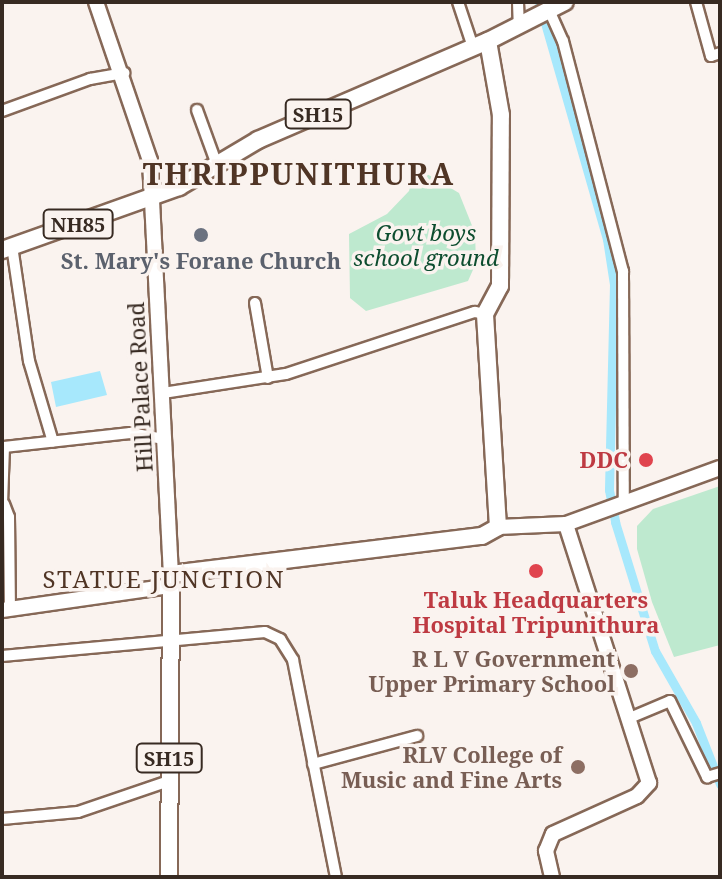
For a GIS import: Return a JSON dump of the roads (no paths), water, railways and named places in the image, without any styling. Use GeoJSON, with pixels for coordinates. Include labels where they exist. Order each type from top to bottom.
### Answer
{"type":"FeatureCollection","features":[{"type":"Feature","properties":{"kind":"main road"},"geometry":{"type":"LineString","coordinates":[[96,2],[124,73],[150,161],[153,198]]}},
{"type":"Feature","properties":{"kind":"main road","name":"SH15"},"geometry":{"type":"LineString","coordinates":[[153,198],[258,140],[481,44],[565,2]]}},
{"type":"Feature","properties":{"kind":"main road"},"geometry":{"type":"LineString","coordinates":[[481,44],[501,115],[500,286],[485,314],[498,527]]}},
{"type":"Feature","properties":{"kind":"main road","name":"NH85"},"geometry":{"type":"LineString","coordinates":[[7,248],[153,198]]}},
{"type":"Feature","properties":{"kind":"main road","name":"Hill Palace Road"},"geometry":{"type":"LineString","coordinates":[[153,198],[171,580]]}},
{"type":"Feature","properties":{"kind":"main road"},"geometry":{"type":"LineString","coordinates":[[6,609],[171,580],[482,536],[498,527],[566,524],[720,468]]}},
{"type":"Feature","properties":{"kind":"main road"},"geometry":{"type":"LineString","coordinates":[[552,877],[546,851],[553,834],[637,796],[649,785],[632,717],[566,524]]}},
{"type":"Feature","properties":{"kind":"main road","name":"SH15"},"geometry":{"type":"LineString","coordinates":[[169,877],[171,580]]}},
{"type":"Feature","properties":{"kind":"street"},"geometry":{"type":"LineString","coordinates":[[458,2],[481,44]]}},
{"type":"Feature","properties":{"kind":"street"},"geometry":{"type":"LineString","coordinates":[[518,2],[525,22]]}},
{"type":"Feature","properties":{"kind":"street"},"geometry":{"type":"LineString","coordinates":[[696,2],[711,56],[720,53]]}},
{"type":"Feature","properties":{"kind":"street"},"geometry":{"type":"LineString","coordinates":[[549,10],[563,41],[623,271],[623,502]]}},
{"type":"Feature","properties":{"kind":"street"},"geometry":{"type":"LineString","coordinates":[[2,111],[90,79],[124,73]]}},
{"type":"Feature","properties":{"kind":"street"},"geometry":{"type":"LineString","coordinates":[[197,110],[217,165]]}},
{"type":"Feature","properties":{"kind":"street"},"geometry":{"type":"LineString","coordinates":[[7,248],[29,361],[53,442]]}},
{"type":"Feature","properties":{"kind":"street"},"geometry":{"type":"LineString","coordinates":[[255,303],[268,378]]}},
{"type":"Feature","properties":{"kind":"street"},"geometry":{"type":"LineString","coordinates":[[163,393],[268,378],[475,312],[485,314]]}},
{"type":"Feature","properties":{"kind":"street"},"geometry":{"type":"LineString","coordinates":[[6,609],[9,517],[3,504],[4,447],[130,433],[165,439]]}},
{"type":"Feature","properties":{"kind":"street"},"geometry":{"type":"LineString","coordinates":[[2,656],[171,638],[265,632],[280,639],[293,660],[336,877]]}},
{"type":"Feature","properties":{"kind":"street"},"geometry":{"type":"LineString","coordinates":[[632,717],[670,701],[707,777],[717,774]]}},
{"type":"Feature","properties":{"kind":"street"},"geometry":{"type":"LineString","coordinates":[[313,764],[417,736]]}},
{"type":"Feature","properties":{"kind":"street"},"geometry":{"type":"LineString","coordinates":[[2,819],[78,812],[169,781]]}},
{"type":"Feature","properties":{"kind":"water"},"geometry":{"type":"Polygon","coordinates":[[[100,371],[107,395],[56,407],[51,382],[100,371]]]}},
{"type":"Feature","properties":{"kind":"waterway"},"geometry":{"type":"LineString","coordinates":[[539,2],[607,239],[614,284],[609,490],[615,522],[655,651],[696,723],[720,784]]}},
{"type":"Feature","properties":{"kind":"place","name":"St. Mary's Forane Church"},"geometry":{"type":"Point","coordinates":[201,235]}},
{"type":"Feature","properties":{"kind":"place","name":"DDC"},"geometry":{"type":"Point","coordinates":[646,460]}},
{"type":"Feature","properties":{"kind":"place","name":"Taluk Headquarters Hospital Tripunithura"},"geometry":{"type":"Point","coordinates":[536,571]}},
{"type":"Feature","properties":{"kind":"place","name":"R L V Government Upper Primary School"},"geometry":{"type":"Point","coordinates":[631,671]}},
{"type":"Feature","properties":{"kind":"place","name":"RLV College of Music and Fine Arts"},"geometry":{"type":"Point","coordinates":[578,767]}},
{"type":"Feature","properties":{"kind":"district","name":"THRIPPUNITHURA"},"geometry":{"type":"Point","coordinates":[299,174]}},
{"type":"Feature","properties":{"kind":"district","name":"STATUE JUNCTION"},"geometry":{"type":"Point","coordinates":[164,579]}},
{"type":"Feature","properties":{"kind":"park label","name":"Govt boys school ground"},"geometry":{"type":"Point","coordinates":[426,244]}}]}
